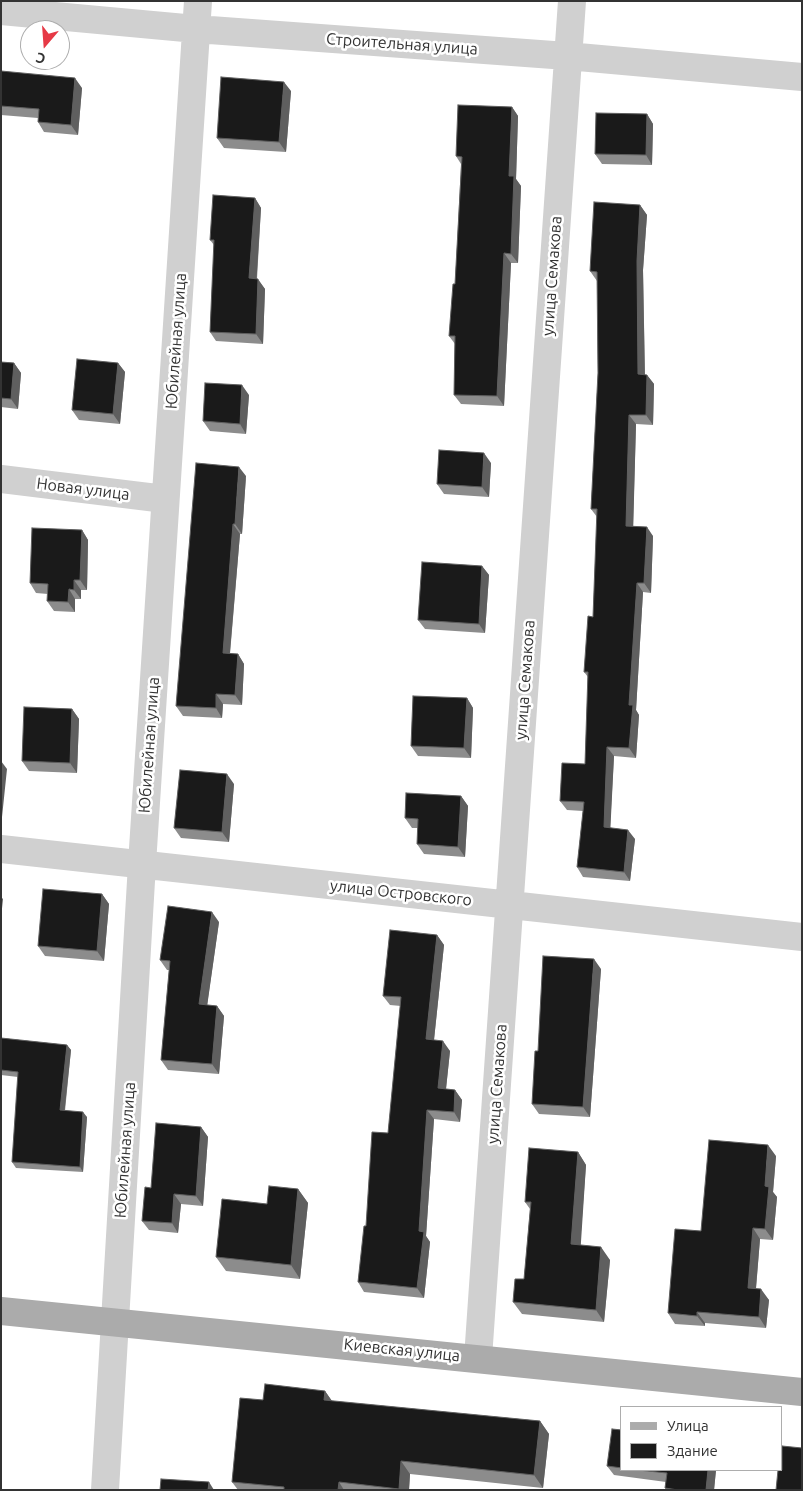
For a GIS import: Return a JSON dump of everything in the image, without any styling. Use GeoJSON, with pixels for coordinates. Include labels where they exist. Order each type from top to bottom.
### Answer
{"type":"FeatureCollection","features":[{"type":"Feature","properties":{"kind":"main road","name":"Киевская улица"},"geometry":{"type":"LineString","coordinates":[[1,1311],[802,1392]]}},
{"type":"Feature","properties":{"kind":"street","name":"Юбилейная улица"},"geometry":{"type":"LineString","coordinates":[[105,1490],[142,864],[198,1]]}},
{"type":"Feature","properties":{"kind":"street","name":"улица Семакова"},"geometry":{"type":"LineString","coordinates":[[478,1358],[572,1]]}},
{"type":"Feature","properties":{"kind":"street","name":"Строительная улица"},"geometry":{"type":"LineString","coordinates":[[1,11],[196,29],[567,56],[802,77]]}},
{"type":"Feature","properties":{"kind":"street","name":"Новая улица"},"geometry":{"type":"LineString","coordinates":[[1,479],[165,499]]}},
{"type":"Feature","properties":{"kind":"street","name":"улица Островского"},"geometry":{"type":"LineString","coordinates":[[1,849],[802,937]]}},
{"type":"Feature","properties":{"kind":"building"},"geometry":{"type":"Polygon","coordinates":[[[1,71],[75,78],[71,125],[38,122],[39,109],[1,106],[1,71]]]}},
{"type":"Feature","properties":{"kind":"building"},"geometry":{"type":"Polygon","coordinates":[[[221,77],[284,82],[279,142],[217,138],[221,77]]]}},
{"type":"Feature","properties":{"kind":"building"},"geometry":{"type":"Polygon","coordinates":[[[458,105],[512,107],[509,176],[514,176],[511,254],[504,253],[497,396],[454,395],[455,336],[449,336],[453,284],[455,284],[462,157],[456,156],[458,105]]]}},
{"type":"Feature","properties":{"kind":"building"},"geometry":{"type":"Polygon","coordinates":[[[596,113],[647,114],[646,155],[595,154],[596,113]]]}},
{"type":"Feature","properties":{"kind":"building"},"geometry":{"type":"Polygon","coordinates":[[[213,195],[255,198],[249,278],[258,279],[256,334],[210,332],[214,240],[210,240],[213,195]]]}},
{"type":"Feature","properties":{"kind":"building"},"geometry":{"type":"Polygon","coordinates":[[[594,202],[640,205],[637,261],[638,374],[647,375],[646,415],[629,415],[626,526],[647,527],[644,583],[637,583],[629,705],[633,705],[629,748],[607,747],[604,827],[628,830],[624,872],[577,867],[584,802],[560,801],[562,763],[585,764],[588,672],[584,672],[588,616],[593,617],[597,509],[591,509],[598,373],[597,272],[590,271],[594,202]]]}},
{"type":"Feature","properties":{"kind":"building"},"geometry":{"type":"Polygon","coordinates":[[[77,359],[118,363],[113,414],[72,410],[77,359]]]}},
{"type":"Feature","properties":{"kind":"building"},"geometry":{"type":"Polygon","coordinates":[[[1,362],[14,363],[11,399],[1,398],[1,362]]]}},
{"type":"Feature","properties":{"kind":"building"},"geometry":{"type":"Polygon","coordinates":[[[205,383],[242,385],[240,424],[203,421],[205,383]]]}},
{"type":"Feature","properties":{"kind":"building"},"geometry":{"type":"Polygon","coordinates":[[[439,450],[484,453],[482,487],[437,484],[439,450]]]}},
{"type":"Feature","properties":{"kind":"building"},"geometry":{"type":"Polygon","coordinates":[[[196,463],[239,467],[223,653],[238,654],[235,695],[216,694],[216,708],[176,706],[196,463]]]}},
{"type":"Feature","properties":{"kind":"building"},"geometry":{"type":"Polygon","coordinates":[[[32,528],[82,530],[80,580],[74,580],[74,590],[69,589],[68,602],[47,601],[48,584],[30,583],[32,528]]]}},
{"type":"Feature","properties":{"kind":"building"},"geometry":{"type":"Polygon","coordinates":[[[422,562],[482,566],[479,624],[418,620],[422,562]]]}},
{"type":"Feature","properties":{"kind":"building"},"geometry":{"type":"Polygon","coordinates":[[[413,696],[467,698],[464,748],[411,746],[413,696]]]}},
{"type":"Feature","properties":{"kind":"building"},"geometry":{"type":"Polygon","coordinates":[[[24,707],[72,709],[70,763],[22,761],[24,707]]]}},
{"type":"Feature","properties":{"kind":"building"},"geometry":{"type":"Polygon","coordinates":[[[180,770],[227,774],[222,832],[174,828],[180,770]]]}},
{"type":"Feature","properties":{"kind":"building"},"geometry":{"type":"Polygon","coordinates":[[[406,793],[461,796],[458,847],[417,844],[418,819],[405,818],[406,793]]]}},
{"type":"Feature","properties":{"kind":"building"},"geometry":{"type":"Polygon","coordinates":[[[43,889],[102,894],[97,951],[38,946],[43,889]]]}},
{"type":"Feature","properties":{"kind":"building"},"geometry":{"type":"Polygon","coordinates":[[[168,906],[212,912],[199,1004],[217,1006],[212,1064],[161,1060],[170,961],[160,960],[168,906]]]}},
{"type":"Feature","properties":{"kind":"building"},"geometry":{"type":"Polygon","coordinates":[[[390,930],[437,935],[426,1039],[443,1041],[438,1088],[455,1090],[454,1112],[427,1110],[419,1231],[424,1232],[417,1288],[358,1282],[364,1226],[366,1226],[372,1132],[388,1133],[401,997],[383,996],[390,930]]]}},
{"type":"Feature","properties":{"kind":"building"},"geometry":{"type":"Polygon","coordinates":[[[543,956],[594,959],[583,1107],[532,1104],[535,1051],[538,1051],[543,956]]]}},
{"type":"Feature","properties":{"kind":"building"},"geometry":{"type":"Polygon","coordinates":[[[1,1038],[67,1045],[60,1110],[83,1112],[80,1167],[12,1162],[18,1072],[1,1070],[1,1038]]]}},
{"type":"Feature","properties":{"kind":"building"},"geometry":{"type":"Polygon","coordinates":[[[156,1123],[201,1127],[196,1196],[174,1194],[172,1223],[142,1221],[145,1187],[151,1188],[156,1123]]]}},
{"type":"Feature","properties":{"kind":"building"},"geometry":{"type":"Polygon","coordinates":[[[709,1140],[768,1145],[765,1186],[769,1187],[765,1229],[753,1228],[748,1288],[761,1289],[759,1317],[697,1312],[697,1316],[668,1313],[675,1229],[701,1231],[709,1140]]]}},
{"type":"Feature","properties":{"kind":"building"},"geometry":{"type":"Polygon","coordinates":[[[529,1148],[578,1152],[571,1244],[601,1247],[596,1310],[513,1302],[515,1279],[524,1279],[531,1202],[525,1202],[529,1148]]]}},
{"type":"Feature","properties":{"kind":"building"},"geometry":{"type":"Polygon","coordinates":[[[269,1186],[298,1189],[291,1265],[216,1257],[222,1199],[267,1204],[269,1186]]]}},
{"type":"Feature","properties":{"kind":"building"},"geometry":{"type":"Polygon","coordinates":[[[265,1384],[325,1391],[324,1400],[540,1421],[534,1475],[401,1461],[399,1489],[339,1482],[338,1490],[284,1490],[284,1487],[232,1482],[240,1398],[263,1400],[265,1384]]]}},
{"type":"Feature","properties":{"kind":"building"},"geometry":{"type":"Polygon","coordinates":[[[612,1429],[620,1430],[620,1468],[607,1466],[612,1429]]]}},
{"type":"Feature","properties":{"kind":"building"},"geometry":{"type":"Polygon","coordinates":[[[783,1446],[802,1448],[802,1490],[776,1490],[778,1471],[783,1471],[783,1446]]]}},
{"type":"Feature","properties":{"kind":"building"},"geometry":{"type":"Polygon","coordinates":[[[648,1471],[708,1471],[706,1490],[665,1488],[667,1473],[648,1471]]]}},
{"type":"Feature","properties":{"kind":"building"},"geometry":{"type":"Polygon","coordinates":[[[161,1479],[209,1482],[208,1490],[160,1490],[161,1479]]]}}]}
